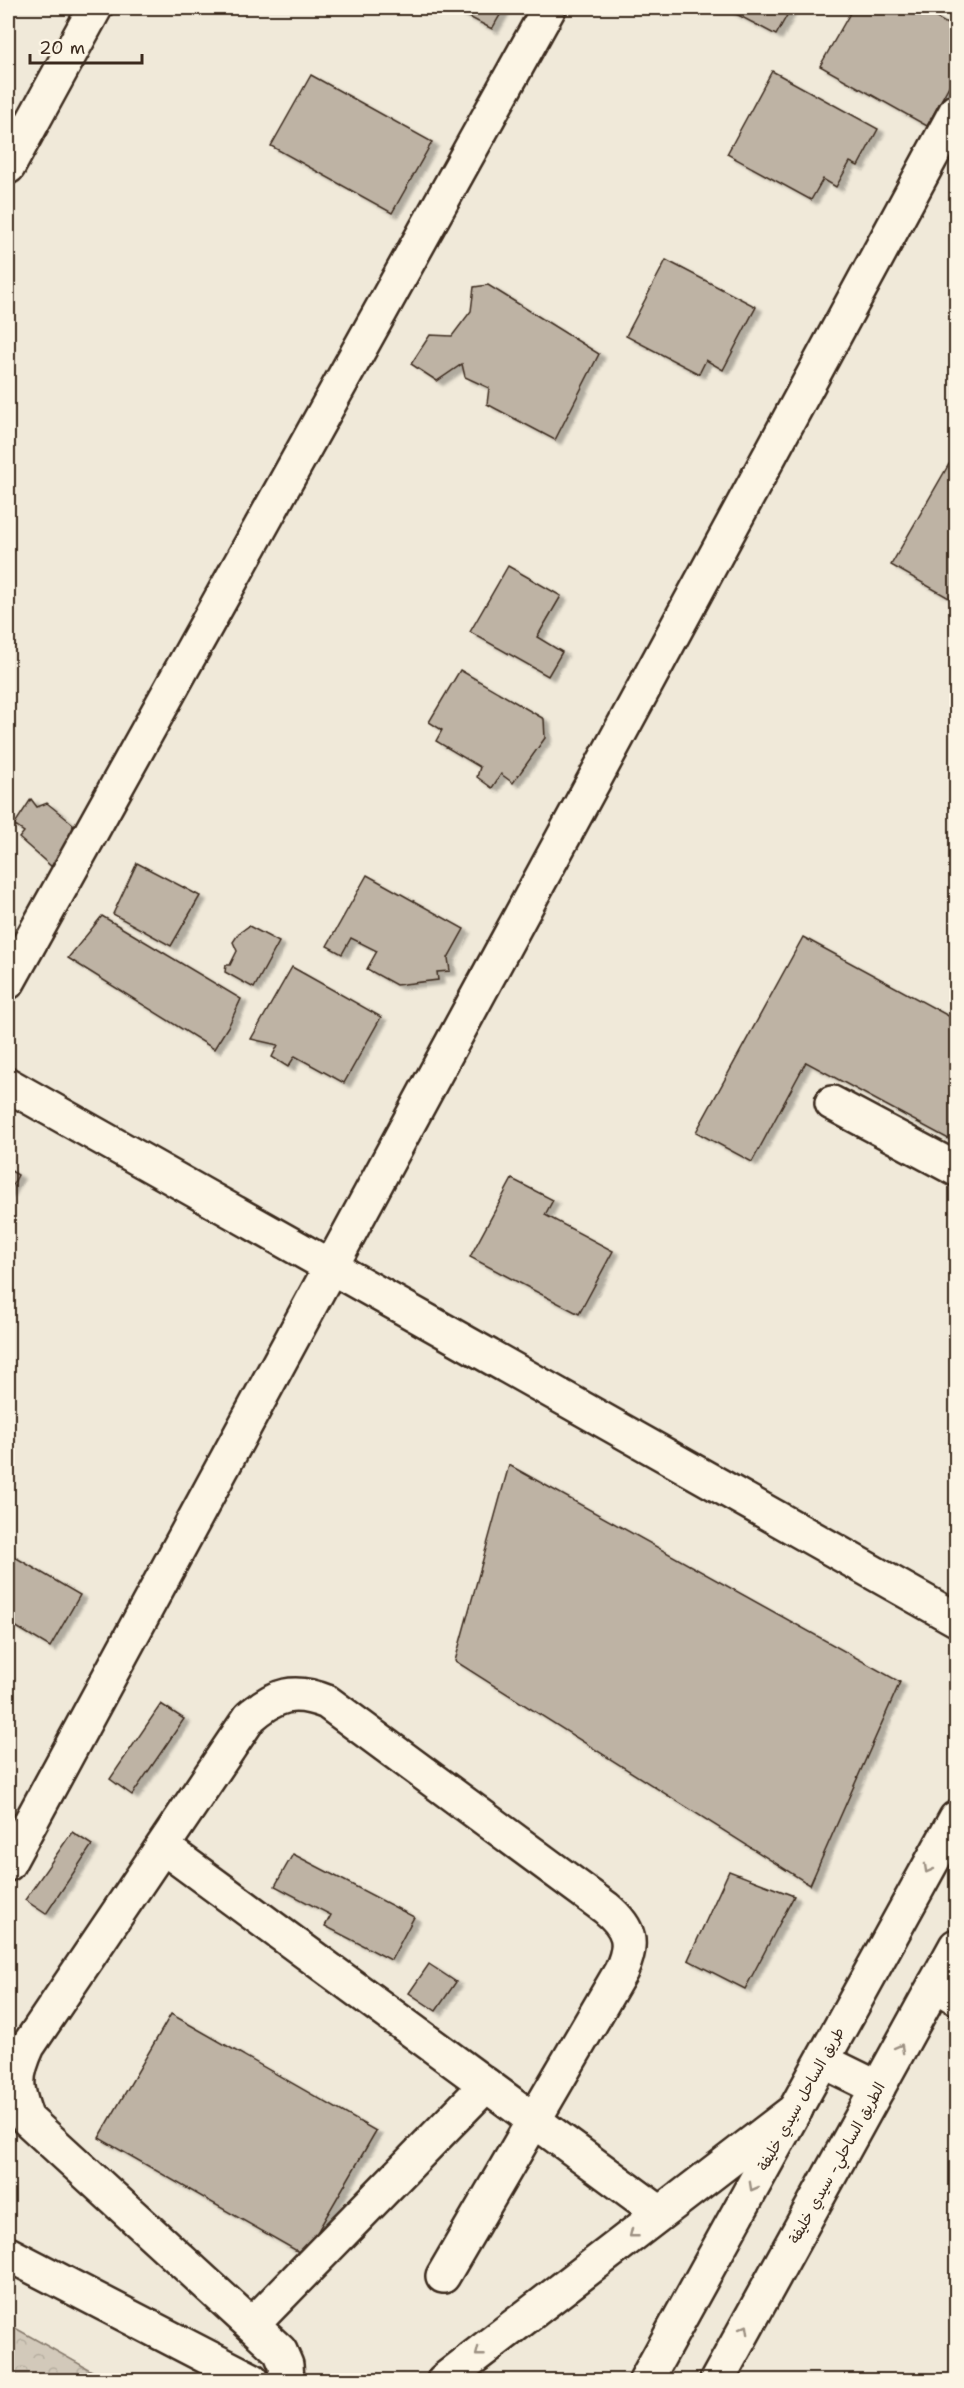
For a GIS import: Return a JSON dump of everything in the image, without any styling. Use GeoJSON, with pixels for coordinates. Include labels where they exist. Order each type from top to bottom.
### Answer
{"type":"FeatureCollection","features":[{"type":"Feature","properties":{"kind":"main road"},"geometry":{"type":"LineString","coordinates":[[8,167],[95,8]]}},
{"type":"Feature","properties":{"kind":"main road"},"geometry":{"type":"LineString","coordinates":[[8,982],[549,8]]}},
{"type":"Feature","properties":{"kind":"main road"},"geometry":{"type":"LineString","coordinates":[[8,1864],[957,111]]}},
{"type":"Feature","properties":{"kind":"main road"},"geometry":{"type":"LineString","coordinates":[[8,1085],[957,1619]]}},
{"type":"Feature","properties":{"kind":"main road"},"geometry":{"type":"LineString","coordinates":[[832,1103],[957,1169]]}},
{"type":"Feature","properties":{"kind":"main road"},"geometry":{"type":"LineString","coordinates":[[287,2380],[286,2365],[280,2351],[27,2119],[18,2094],[18,2068],[28,2046],[250,1717],[267,1702],[288,1695],[309,1695],[337,1709],[606,1908],[620,1920],[628,1936],[628,1955],[621,1971],[443,2276]]}},
{"type":"Feature","properties":{"kind":"main road","name":"طريق الساحل سيدي خليفة"},"geometry":{"type":"LineString","coordinates":[[646,2380],[957,1818]]}},
{"type":"Feature","properties":{"kind":"main road"},"geometry":{"type":"LineString","coordinates":[[163,1847],[660,2213]]}},
{"type":"Feature","properties":{"kind":"main road","name":"الطريق الساحلي- سيدي خليفة"},"geometry":{"type":"LineString","coordinates":[[717,2380],[878,2088],[946,1991],[957,1946]]}},
{"type":"Feature","properties":{"kind":"main road"},"geometry":{"type":"LineString","coordinates":[[823,2061],[878,2088]]}},
{"type":"Feature","properties":{"kind":"main road"},"geometry":{"type":"LineString","coordinates":[[252,2325],[486,2085]]}},
{"type":"Feature","properties":{"kind":"main road"},"geometry":{"type":"LineString","coordinates":[[444,2380],[796,2109]]}},
{"type":"Feature","properties":{"kind":"main road"},"geometry":{"type":"LineString","coordinates":[[8,2254],[252,2380]]}},
{"type":"Feature","properties":{"kind":"green space"},"geometry":{"type":"Polygon","coordinates":[[[8,2324],[108,2380],[8,2380],[8,2324]]]}},
{"type":"Feature","properties":{"kind":"building"},"geometry":{"type":"Polygon","coordinates":[[[452,8],[504,8],[492,29],[452,8]]]}},
{"type":"Feature","properties":{"kind":"building"},"geometry":{"type":"Polygon","coordinates":[[[725,8],[791,8],[776,35],[725,8]]]}},
{"type":"Feature","properties":{"kind":"building"},"geometry":{"type":"Polygon","coordinates":[[[853,8],[919,8],[956,29],[956,73],[927,126],[820,66],[853,8]]]}},
{"type":"Feature","properties":{"kind":"building"},"geometry":{"type":"Polygon","coordinates":[[[772,71],[878,129],[858,166],[850,162],[836,187],[823,179],[811,200],[727,154],[772,71]]]}},
{"type":"Feature","properties":{"kind":"building"},"geometry":{"type":"Polygon","coordinates":[[[311,75],[432,142],[392,213],[271,146],[311,75]]]}},
{"type":"Feature","properties":{"kind":"building"},"geometry":{"type":"Polygon","coordinates":[[[666,260],[756,307],[723,370],[706,360],[699,374],[626,336],[666,260]]]}},
{"type":"Feature","properties":{"kind":"building"},"geometry":{"type":"Polygon","coordinates":[[[488,285],[599,354],[555,440],[487,404],[489,388],[465,377],[462,364],[437,381],[411,364],[430,335],[452,336],[471,311],[474,287],[488,285]]]}},
{"type":"Feature","properties":{"kind":"building"},"geometry":{"type":"Polygon","coordinates":[[[949,464],[956,469],[956,602],[891,565],[949,464]]]}},
{"type":"Feature","properties":{"kind":"building"},"geometry":{"type":"Polygon","coordinates":[[[508,566],[561,596],[537,637],[562,652],[548,676],[470,632],[508,566]]]}},
{"type":"Feature","properties":{"kind":"building"},"geometry":{"type":"Polygon","coordinates":[[[460,670],[544,719],[545,738],[513,783],[501,774],[492,788],[477,777],[480,767],[436,741],[442,730],[429,722],[460,670]]]}},
{"type":"Feature","properties":{"kind":"building"},"geometry":{"type":"Polygon","coordinates":[[[31,799],[37,807],[47,803],[73,824],[72,836],[52,867],[19,838],[24,832],[14,825],[31,799]]]}},
{"type":"Feature","properties":{"kind":"building"},"geometry":{"type":"Polygon","coordinates":[[[137,863],[200,896],[171,946],[113,914],[137,863]]]}},
{"type":"Feature","properties":{"kind":"building"},"geometry":{"type":"Polygon","coordinates":[[[367,875],[464,929],[448,958],[450,971],[437,972],[438,980],[396,985],[367,969],[377,951],[351,938],[342,954],[327,946],[367,875]]]}},
{"type":"Feature","properties":{"kind":"building"},"geometry":{"type":"Polygon","coordinates":[[[102,916],[241,999],[214,1049],[68,958],[102,916]]]}},
{"type":"Feature","properties":{"kind":"building"},"geometry":{"type":"Polygon","coordinates":[[[249,926],[279,942],[254,988],[225,972],[226,965],[230,965],[237,951],[233,942],[239,933],[249,926]]]}},
{"type":"Feature","properties":{"kind":"building"},"geometry":{"type":"Polygon","coordinates":[[[803,937],[956,1020],[956,1143],[806,1062],[752,1162],[696,1132],[803,937]]]}},
{"type":"Feature","properties":{"kind":"building"},"geometry":{"type":"Polygon","coordinates":[[[292,967],[381,1017],[344,1083],[295,1056],[288,1067],[272,1057],[278,1045],[251,1039],[292,967]]]}},
{"type":"Feature","properties":{"kind":"building"},"geometry":{"type":"Polygon","coordinates":[[[8,1169],[18,1175],[8,1194],[8,1169]]]}},
{"type":"Feature","properties":{"kind":"building"},"geometry":{"type":"Polygon","coordinates":[[[512,1179],[553,1200],[545,1215],[613,1251],[579,1314],[470,1257],[512,1179]]]}},
{"type":"Feature","properties":{"kind":"building"},"geometry":{"type":"Polygon","coordinates":[[[509,1465],[900,1682],[810,1885],[455,1661],[509,1465]]]}},
{"type":"Feature","properties":{"kind":"building"},"geometry":{"type":"Polygon","coordinates":[[[8,1553],[80,1595],[50,1647],[8,1622],[8,1553]]]}},
{"type":"Feature","properties":{"kind":"building"},"geometry":{"type":"Polygon","coordinates":[[[161,1704],[184,1719],[132,1795],[110,1779],[161,1704]]]}},
{"type":"Feature","properties":{"kind":"building"},"geometry":{"type":"Polygon","coordinates":[[[72,1832],[92,1845],[46,1914],[25,1900],[72,1832]]]}},
{"type":"Feature","properties":{"kind":"building"},"geometry":{"type":"Polygon","coordinates":[[[293,1854],[414,1917],[391,1960],[325,1926],[331,1915],[275,1886],[293,1854]]]}},
{"type":"Feature","properties":{"kind":"building"},"geometry":{"type":"Polygon","coordinates":[[[729,1871],[794,1896],[745,1989],[688,1960],[729,1871]]]}},
{"type":"Feature","properties":{"kind":"building"},"geometry":{"type":"Polygon","coordinates":[[[429,1964],[456,1982],[436,2011],[409,1993],[429,1964]]]}},
{"type":"Feature","properties":{"kind":"building"},"geometry":{"type":"Polygon","coordinates":[[[171,2014],[376,2131],[304,2255],[99,2138],[171,2014]]]}}]}
